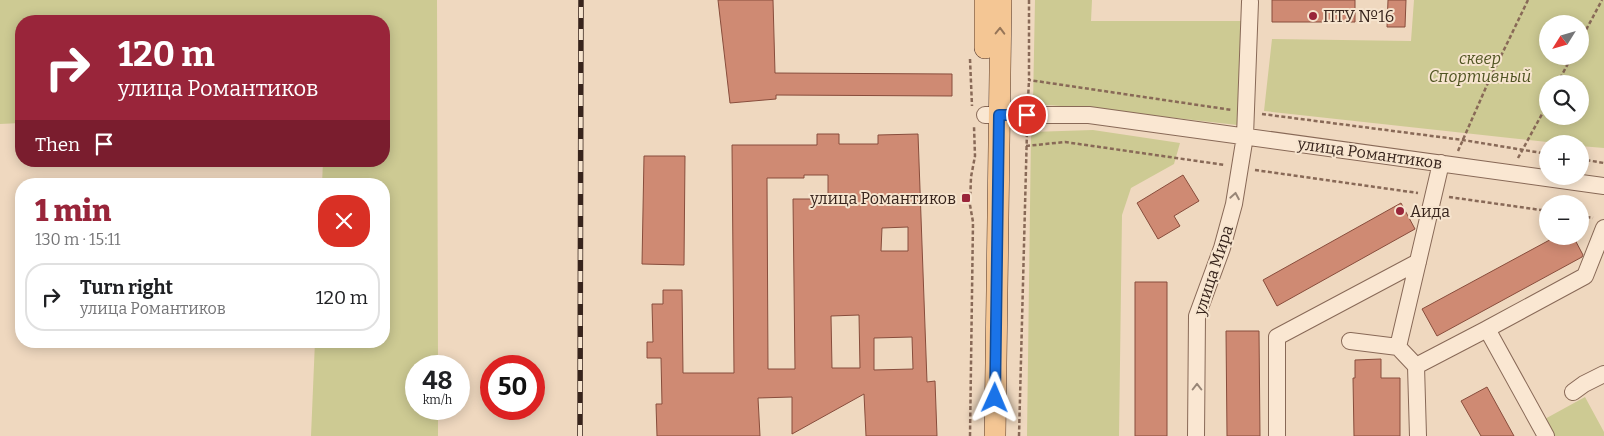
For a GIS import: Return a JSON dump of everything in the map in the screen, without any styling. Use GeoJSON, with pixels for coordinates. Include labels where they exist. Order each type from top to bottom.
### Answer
{"type":"FeatureCollection","features":[{"type":"Feature","properties":{"kind":"main road"},"geometry":{"type":"LineString","coordinates":[[981,436],[985,0]]}},
{"type":"Feature","properties":{"kind":"main road"},"geometry":{"type":"LineString","coordinates":[[995,436],[983,116],[1001,0]]}},
{"type":"Feature","properties":{"kind":"street","name":"улица Мира"},"geometry":{"type":"LineString","coordinates":[[1196,436],[1197,316],[1222,248],[1234,204],[1245,136],[1250,2]]}},
{"type":"Feature","properties":{"kind":"street","name":"улица Романтиков"},"geometry":{"type":"LineString","coordinates":[[983,116],[1089,115],[1604,186]]}},
{"type":"Feature","properties":{"kind":"street"},"geometry":{"type":"LineString","coordinates":[[1398,347],[1434,195],[1447,164]]}},
{"type":"Feature","properties":{"kind":"street"},"geometry":{"type":"LineString","coordinates":[[1416,366],[1585,276],[1604,228]]}},
{"type":"Feature","properties":{"kind":"street"},"geometry":{"type":"LineString","coordinates":[[1277,436],[1277,337],[1418,262]]}},
{"type":"Feature","properties":{"kind":"street"},"geometry":{"type":"LineString","coordinates":[[1488,329],[1546,436]]}},
{"type":"Feature","properties":{"kind":"street"},"geometry":{"type":"LineString","coordinates":[[1350,341],[1398,347],[1416,366],[1418,436]]}},
{"type":"Feature","properties":{"kind":"street"},"geometry":{"type":"LineString","coordinates":[[1573,392],[1604,374]]}},
{"type":"Feature","properties":{"kind":"path"},"geometry":{"type":"LineString","coordinates":[[1447,164],[1528,0]]}},
{"type":"Feature","properties":{"kind":"path"},"geometry":{"type":"LineString","coordinates":[[1589,24],[1602,0]]}},
{"type":"Feature","properties":{"kind":"path"},"geometry":{"type":"LineString","coordinates":[[970,55],[983,116],[971,177],[970,205],[973,222],[970,436]]}},
{"type":"Feature","properties":{"kind":"path"},"geometry":{"type":"LineString","coordinates":[[1510,172],[1539,119]]}},
{"type":"Feature","properties":{"kind":"path"},"geometry":{"type":"LineString","coordinates":[[1019,436],[1026,146],[1065,142],[1539,210]]}},
{"type":"Feature","properties":{"kind":"path"},"geometry":{"type":"LineString","coordinates":[[1589,160],[1604,163]]}},
{"type":"Feature","properties":{"kind":"green space"},"geometry":{"type":"Polygon","coordinates":[[[0,0],[437,0],[438,355],[405,355],[405,420],[438,420],[438,436],[311,436],[315,348],[390,348],[390,178],[322,178],[323,167],[390,167],[390,15],[15,15],[15,123],[0,124],[0,0]]]}},
{"type":"Feature","properties":{"kind":"green space"},"geometry":{"type":"Polygon","coordinates":[[[1035,0],[1092,0],[1091,21],[1241,21],[1237,125],[1088,108],[1033,104],[1035,0]]]}},
{"type":"Feature","properties":{"kind":"green space","name":"сквер Спортивный"},"geometry":{"type":"Polygon","coordinates":[[[1414,0],[1604,0],[1604,148],[1589,147],[1589,135],[1539,135],[1539,141],[1264,111],[1272,39],[1411,41],[1414,0]]]}},
{"type":"Feature","properties":{"kind":"green space"},"geometry":{"type":"Polygon","coordinates":[[[1093,130],[1180,143],[1174,164],[1131,188],[1122,215],[1119,436],[1027,436],[1031,132],[1093,130]]]}},
{"type":"Feature","properties":{"kind":"green space"},"geometry":{"type":"Polygon","coordinates":[[[1585,397],[1604,432],[1604,436],[1552,436],[1543,420],[1585,397]]]}},
{"type":"Feature","properties":{"kind":"building"},"geometry":{"type":"Polygon","coordinates":[[[718,0],[773,0],[775,73],[952,74],[952,96],[776,95],[776,99],[730,103],[718,0]]]}},
{"type":"Feature","properties":{"kind":"building"},"geometry":{"type":"Polygon","coordinates":[[[1272,0],[1355,0],[1355,22],[1272,22],[1272,0]]]}},
{"type":"Feature","properties":{"kind":"building"},"geometry":{"type":"Polygon","coordinates":[[[1388,0],[1406,0],[1405,27],[1387,27],[1388,0]]]}},
{"type":"Feature","properties":{"kind":"building"},"geometry":{"type":"Polygon","coordinates":[[[817,134],[839,134],[839,144],[878,144],[878,135],[918,134],[927,382],[935,381],[937,436],[866,436],[864,394],[792,434],[792,397],[758,398],[760,436],[657,436],[656,404],[662,404],[661,358],[647,358],[647,342],[653,342],[652,304],[663,304],[663,290],[682,290],[683,373],[734,373],[732,145],[817,145],[817,134]],[[804,175],[804,178],[767,178],[768,369],[795,369],[793,199],[828,199],[828,175],[804,175]],[[908,227],[882,228],[881,251],[908,251],[908,227]],[[859,315],[831,316],[832,368],[860,368],[859,315]],[[912,337],[874,338],[874,370],[913,369],[912,337]]]}},
{"type":"Feature","properties":{"kind":"building"},"geometry":{"type":"Polygon","coordinates":[[[644,156],[685,156],[684,265],[642,264],[644,156]]]}},
{"type":"Feature","properties":{"kind":"building"},"geometry":{"type":"Polygon","coordinates":[[[1183,175],[1199,201],[1174,216],[1180,226],[1158,239],[1137,203],[1183,175]]]}},
{"type":"Feature","properties":{"kind":"building"},"geometry":{"type":"Polygon","coordinates":[[[1401,203],[1415,229],[1277,306],[1263,280],[1401,203]]]}},
{"type":"Feature","properties":{"kind":"building"},"geometry":{"type":"Polygon","coordinates":[[[1540,245],[1578,245],[1583,255],[1437,336],[1422,309],[1540,245]]]}},
{"type":"Feature","properties":{"kind":"building"},"geometry":{"type":"Polygon","coordinates":[[[1135,282],[1167,282],[1167,436],[1135,436],[1135,282]]]}},
{"type":"Feature","properties":{"kind":"building"},"geometry":{"type":"Polygon","coordinates":[[[1226,331],[1259,331],[1260,436],[1227,436],[1226,331]]]}},
{"type":"Feature","properties":{"kind":"building"},"geometry":{"type":"Polygon","coordinates":[[[1381,359],[1381,378],[1400,378],[1400,436],[1354,436],[1353,378],[1355,378],[1355,360],[1381,359]]]}},
{"type":"Feature","properties":{"kind":"building"},"geometry":{"type":"Polygon","coordinates":[[[1487,387],[1514,436],[1481,436],[1461,401],[1487,387]]]}},
{"type":"Feature","properties":{"kind":"railway"},"geometry":{"type":"LineString","coordinates":[[580,436],[581,0]]}},
{"type":"Feature","properties":{"kind":"place","name":"ПТУ №16"},"geometry":{"type":"Point","coordinates":[1313,16]}},
{"type":"Feature","properties":{"kind":"place","name":"улица Романтиков"},"geometry":{"type":"Point","coordinates":[966,198]}},
{"type":"Feature","properties":{"kind":"place","name":"Аида"},"geometry":{"type":"Point","coordinates":[1400,211]}},
{"type":"Feature","properties":{"kind":"route"},"geometry":{"type":"LineString","coordinates":[[995,398],[999,115],[1027,115]]}}]}
